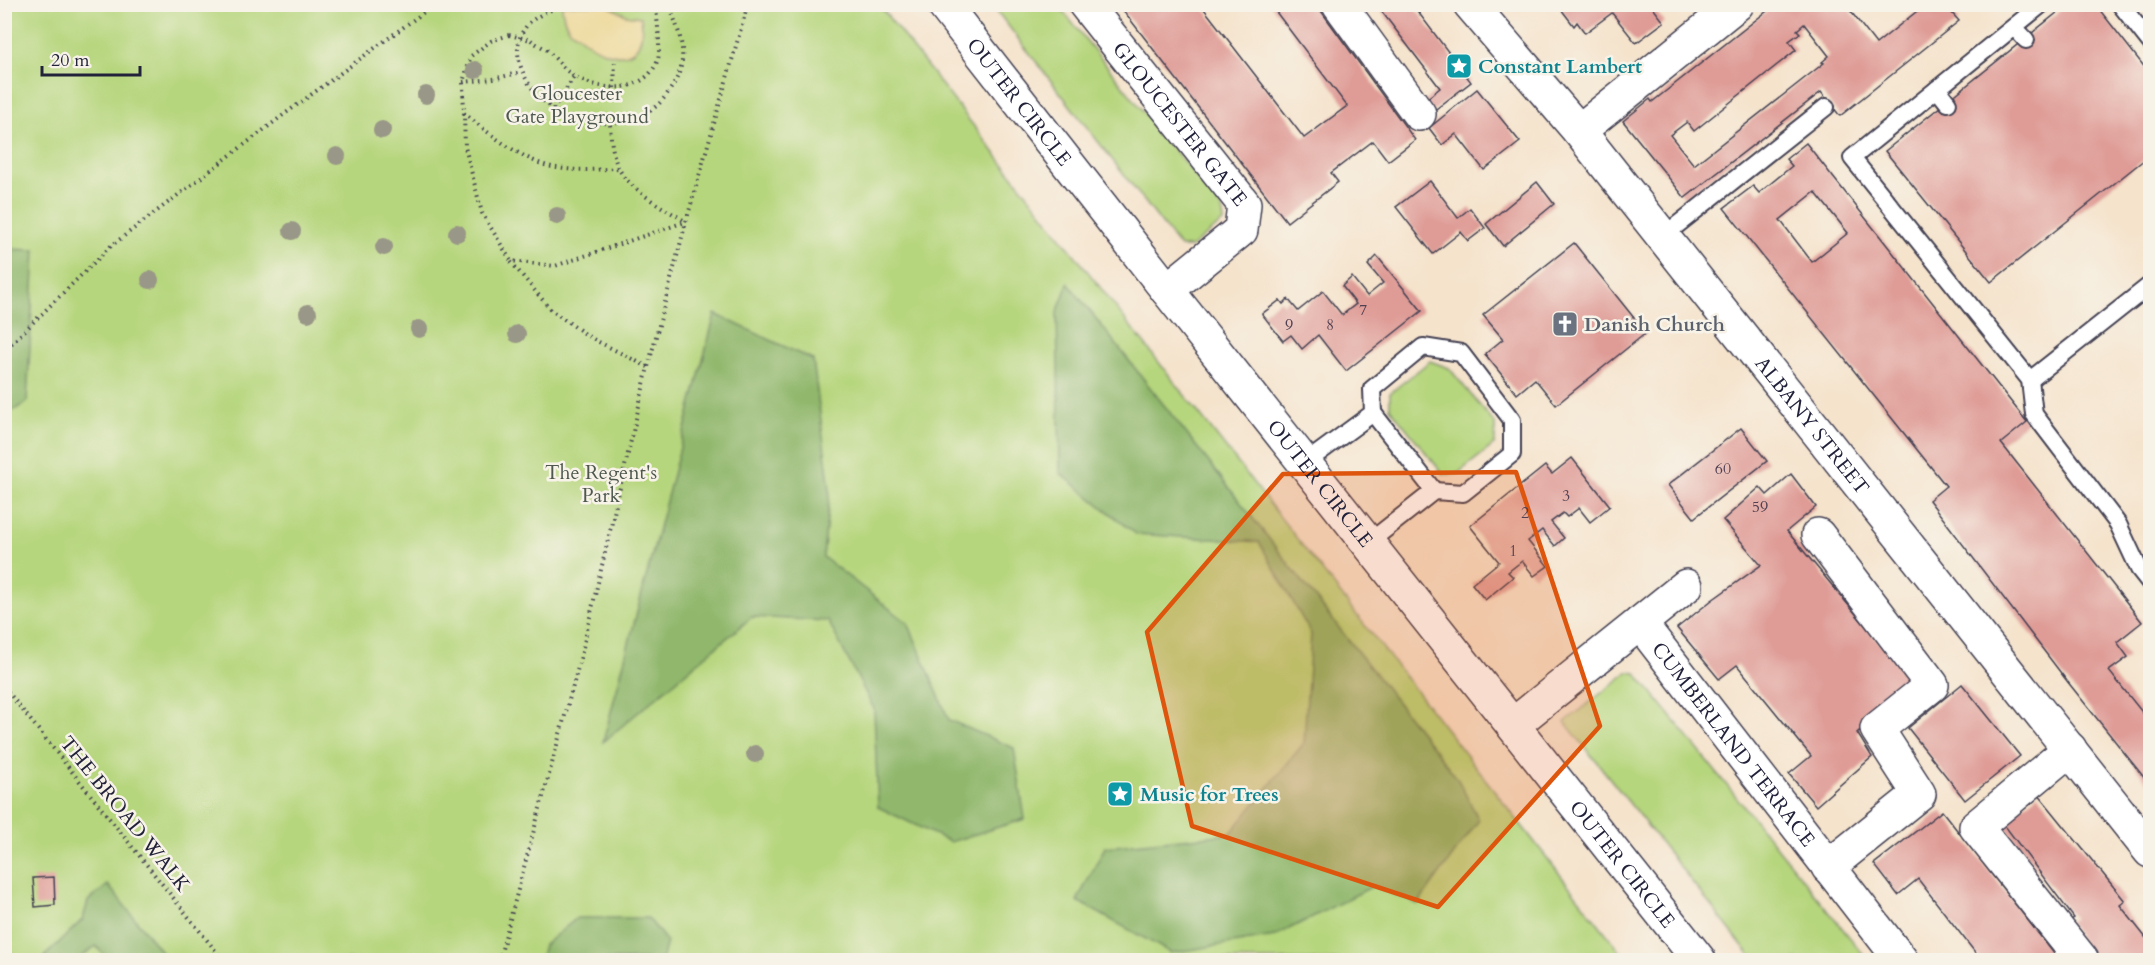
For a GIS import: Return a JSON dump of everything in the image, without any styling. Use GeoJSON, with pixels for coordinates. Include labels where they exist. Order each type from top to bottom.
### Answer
{"type":"FeatureCollection","features":[{"type":"Feature","properties":{"kind":"street","name":"OUTER CIRCLE"},"geometry":{"type":"LineString","coordinates":[[943,4],[1167,290],[1700,960]]}},
{"type":"Feature","properties":{"kind":"street","name":"GLOUCESTER GATE"},"geometry":{"type":"LineString","coordinates":[[1085,4],[1244,204],[1241,230],[1167,290]]}},
{"type":"Feature","properties":{"kind":"street"},"geometry":{"type":"LineString","coordinates":[[1339,4],[1419,114]]}},
{"type":"Feature","properties":{"kind":"street","name":"ALBANY STREET"},"geometry":{"type":"LineString","coordinates":[[1470,4],[1579,131],[2070,749],[2147,839]]}},
{"type":"Feature","properties":{"kind":"street"},"geometry":{"type":"LineString","coordinates":[[1579,131],[1737,4]]}},
{"type":"Feature","properties":{"kind":"street","name":"CUMBERLAND TERRACE"},"geometry":{"type":"LineString","coordinates":[[1818,535],[1932,685],[1877,729],[1919,794],[1828,867]]}},
{"type":"Feature","properties":{"kind":"street","name":"CUMBERLAND TERRACE"},"geometry":{"type":"LineString","coordinates":[[1513,725],[1686,586]]}},
{"type":"Feature","properties":{"kind":"street","name":"CUMBERLAND TERRACE"},"geometry":{"type":"LineString","coordinates":[[1640,623],[1901,960]]}},
{"type":"Feature","properties":{"kind":"street"},"geometry":{"type":"LineString","coordinates":[[2070,749],[1976,827],[2082,960]]}},
{"type":"Feature","properties":{"kind":"lane"},"geometry":{"type":"LineString","coordinates":[[2042,4],[1852,158],[2030,380],[2034,414],[2118,524],[2139,569],[2151,583]]}},
{"type":"Feature","properties":{"kind":"lane"},"geometry":{"type":"LineString","coordinates":[[2120,4],[2151,42]]}},
{"type":"Feature","properties":{"kind":"lane"},"geometry":{"type":"LineString","coordinates":[[2014,27],[2026,40]]}},
{"type":"Feature","properties":{"kind":"lane"},"geometry":{"type":"LineString","coordinates":[[1937,89],[1948,103]]}},
{"type":"Feature","properties":{"kind":"lane"},"geometry":{"type":"LineString","coordinates":[[1662,237],[1826,107]]}},
{"type":"Feature","properties":{"kind":"lane"},"geometry":{"type":"LineString","coordinates":[[2030,380],[2151,285]]}},
{"type":"Feature","properties":{"kind":"lane"},"geometry":{"type":"LineString","coordinates":[[1368,543],[1434,492],[1463,494],[1512,454],[1512,420],[1461,353],[1423,347],[1372,388],[1374,413],[1434,492]]}},
{"type":"Feature","properties":{"kind":"lane"},"geometry":{"type":"LineString","coordinates":[[1305,463],[1374,413]]}},
{"type":"Feature","properties":{"kind":"path"},"geometry":{"type":"LineString","coordinates":[[4,353],[111,246],[291,109],[435,4]]}},
{"type":"Feature","properties":{"kind":"path"},"geometry":{"type":"LineString","coordinates":[[648,367],[591,338],[551,310],[510,261],[482,213],[465,147],[463,82],[471,56],[491,41],[509,35],[531,40],[548,51],[561,67],[594,86],[631,87],[648,75],[658,59],[656,8],[658,4]]}},
{"type":"Feature","properties":{"kind":"path"},"geometry":{"type":"LineString","coordinates":[[551,10],[538,16],[524,28],[518,48],[522,72],[541,99],[553,109],[580,120],[610,125],[637,118],[657,108],[676,83],[683,66],[681,38],[669,4]]}},
{"type":"Feature","properties":{"kind":"path"},"geometry":{"type":"LineString","coordinates":[[499,960],[581,656],[648,367],[686,222],[748,4]]}},
{"type":"Feature","properties":{"kind":"path"},"geometry":{"type":"LineString","coordinates":[[614,87],[615,60]]}},
{"type":"Feature","properties":{"kind":"path"},"geometry":{"type":"LineString","coordinates":[[463,82],[493,79],[522,72]]}},
{"type":"Feature","properties":{"kind":"path"},"geometry":{"type":"LineString","coordinates":[[553,109],[574,76]]}},
{"type":"Feature","properties":{"kind":"path"},"geometry":{"type":"LineString","coordinates":[[464,113],[496,140],[555,168],[594,170],[618,168]]}},
{"type":"Feature","properties":{"kind":"path"},"geometry":{"type":"LineString","coordinates":[[610,125],[611,144],[618,168],[637,190],[686,222]]}},
{"type":"Feature","properties":{"kind":"path"},"geometry":{"type":"LineString","coordinates":[[510,261],[555,266],[686,222]]}},
{"type":"Feature","properties":{"kind":"path","name":"THE BROAD WALK"},"geometry":{"type":"LineString","coordinates":[[4,687],[223,960]]}},
{"type":"Feature","properties":{"kind":"path"},"geometry":{"type":"LineString","coordinates":[[4,945],[15,960]]}},
{"type":"Feature","properties":{"kind":"highlighted area"},"geometry":{"type":"Polygon","coordinates":[[[1516,472],[1600,726],[1438,907],[1192,826],[1147,632],[1283,474],[1516,472]]]}},
{"type":"Feature","properties":{"kind":"green space","name":"The Regent's Park"},"geometry":{"type":"Polygon","coordinates":[[[5,4],[879,5],[1627,960],[5,960],[5,4]]]}},
{"type":"Feature","properties":{"kind":"green space"},"geometry":{"type":"Polygon","coordinates":[[[992,5],[1058,5],[1222,209],[1224,221],[1191,247],[1180,247],[992,5]]]}},
{"type":"Feature","properties":{"kind":"green space"},"geometry":{"type":"Polygon","coordinates":[[[5,249],[35,250],[27,402],[5,416],[5,249]]]}},
{"type":"Feature","properties":{"kind":"green space"},"geometry":{"type":"Polygon","coordinates":[[[1068,283],[1457,778],[1479,820],[1418,904],[1373,886],[1275,936],[1171,953],[1077,901],[1105,847],[1230,834],[1304,743],[1311,634],[1259,542],[1136,534],[1060,473],[1057,313],[1068,283]]]}},
{"type":"Feature","properties":{"kind":"green space"},"geometry":{"type":"Polygon","coordinates":[[[715,314],[813,360],[830,490],[823,557],[908,623],[949,720],[1014,748],[1025,819],[950,842],[878,807],[874,709],[828,621],[752,617],[603,742],[715,314]]]}},
{"type":"Feature","properties":{"kind":"green space"},"geometry":{"type":"Polygon","coordinates":[[[1430,361],[1449,368],[1495,424],[1495,444],[1457,474],[1443,474],[1390,408],[1390,393],[1430,361]]]}},
{"type":"Feature","properties":{"kind":"green space"},"geometry":{"type":"Polygon","coordinates":[[[1628,672],[1636,673],[1868,960],[1754,960],[1565,722],[1628,672]]]}},
{"type":"Feature","properties":{"kind":"green space"},"geometry":{"type":"Polygon","coordinates":[[[108,885],[168,960],[108,960],[96,946],[77,960],[41,960],[83,919],[88,901],[108,885]]]}},
{"type":"Feature","properties":{"kind":"green space"},"geometry":{"type":"Polygon","coordinates":[[[577,918],[648,918],[667,942],[662,960],[540,960],[544,945],[577,918]]]}},
{"type":"Feature","properties":{"kind":"sand"},"geometry":{"type":"Polygon","coordinates":[[[562,5],[607,5],[626,15],[641,17],[642,33],[639,44],[625,55],[616,55],[594,47],[568,27],[562,5]]]}},
{"type":"Feature","properties":{"kind":"building"},"geometry":{"type":"Polygon","coordinates":[[[1270,4],[1316,4],[1415,140],[1388,161],[1373,141],[1331,173],[1338,182],[1287,222],[1119,5],[1201,5],[1304,138],[1347,106],[1270,4]]]}},
{"type":"Feature","properties":{"kind":"building"},"geometry":{"type":"Polygon","coordinates":[[[1376,4],[1412,4],[1471,82],[1432,112],[1424,101],[1440,88],[1376,4]]]}},
{"type":"Feature","properties":{"kind":"building"},"geometry":{"type":"Polygon","coordinates":[[[1567,4],[1650,4],[1664,22],[1636,43],[1612,13],[1585,33],[1577,22],[1574,26],[1561,9],[1567,4]]]}},
{"type":"Feature","properties":{"kind":"building"},"geometry":{"type":"Polygon","coordinates":[[[1776,4],[1845,4],[1876,44],[1926,4],[1954,4],[1956,8],[1951,12],[1959,21],[1840,116],[1821,92],[1685,198],[1623,121],[1650,99],[1652,102],[1776,4]],[[1804,24],[1797,30],[1800,33],[1789,41],[1796,50],[1694,131],[1687,122],[1670,135],[1694,165],[1824,63],[1822,62],[1829,56],[1804,24]]]}},
{"type":"Feature","properties":{"kind":"building"},"geometry":{"type":"Polygon","coordinates":[[[2068,4],[2095,4],[2150,74],[2150,155],[1991,282],[1885,151],[2068,4]]]}},
{"type":"Feature","properties":{"kind":"building"},"geometry":{"type":"Polygon","coordinates":[[[1477,89],[1520,142],[1484,170],[1456,134],[1442,145],[1429,128],[1477,89]]]}},
{"type":"Feature","properties":{"kind":"building"},"geometry":{"type":"Polygon","coordinates":[[[1806,143],[2027,422],[2001,443],[2142,622],[2117,642],[2128,657],[2109,671],[2150,722],[2150,785],[2067,681],[1929,500],[1946,486],[1724,208],[1753,186],[1759,193],[1792,166],[1786,159],[1806,143]],[[1815,192],[1780,220],[1812,262],[1848,233],[1815,192]]]}},
{"type":"Feature","properties":{"kind":"building"},"geometry":{"type":"Polygon","coordinates":[[[1430,181],[1458,218],[1470,208],[1485,228],[1468,241],[1461,232],[1433,254],[1396,207],[1430,181]]]}},
{"type":"Feature","properties":{"kind":"building"},"geometry":{"type":"Polygon","coordinates":[[[1537,182],[1554,204],[1503,246],[1486,224],[1537,182]]]}},
{"type":"Feature","properties":{"kind":"building","name":"Danish Church"},"geometry":{"type":"Polygon","coordinates":[[[1574,243],[1646,333],[1556,405],[1535,379],[1517,394],[1485,354],[1503,339],[1483,315],[1574,243]]]}},
{"type":"Feature","properties":{"kind":"building"},"geometry":{"type":"Polygon","coordinates":[[[1377,256],[1422,311],[1346,371],[1318,335],[1302,349],[1291,335],[1283,341],[1262,314],[1280,300],[1283,304],[1288,299],[1298,311],[1323,291],[1342,315],[1356,304],[1342,286],[1352,277],[1367,296],[1383,283],[1368,265],[1377,256]]]}},
{"type":"Feature","properties":{"kind":"building"},"geometry":{"type":"Polygon","coordinates":[[[1741,428],[1767,461],[1694,518],[1668,485],[1741,428]]]}},
{"type":"Feature","properties":{"kind":"building"},"geometry":{"type":"Polygon","coordinates":[[[1572,458],[1610,506],[1590,522],[1579,508],[1567,517],[1563,513],[1551,522],[1564,538],[1555,546],[1542,530],[1528,541],[1548,566],[1534,576],[1522,561],[1508,572],[1513,577],[1485,600],[1472,584],[1499,562],[1470,526],[1545,466],[1552,474],[1572,458]]]}},
{"type":"Feature","properties":{"kind":"building"},"geometry":{"type":"Polygon","coordinates":[[[1791,474],[1816,507],[1787,531],[1913,683],[1857,733],[1872,757],[1816,806],[1789,774],[1811,756],[1737,665],[1719,679],[1677,628],[1761,565],[1723,520],[1760,487],[1767,495],[1791,474]]]}},
{"type":"Feature","properties":{"kind":"building"},"geometry":{"type":"Polygon","coordinates":[[[1962,684],[2020,756],[1965,800],[1908,728],[1962,684]]]}},
{"type":"Feature","properties":{"kind":"building"},"geometry":{"type":"Polygon","coordinates":[[[2038,794],[2125,901],[2120,905],[2150,943],[2150,960],[2096,960],[2068,922],[2074,918],[2002,822],[2038,794]]]}},
{"type":"Feature","properties":{"kind":"building"},"geometry":{"type":"Polygon","coordinates":[[[1942,811],[2059,960],[1981,960],[1918,879],[1898,895],[1874,864],[1942,811]]]}},
{"type":"Feature","properties":{"kind":"building"},"geometry":{"type":"Polygon","coordinates":[[[54,877],[55,905],[35,907],[33,878],[54,877]]]}},
{"type":"Feature","properties":{"kind":"place","name":"Constant Lambert"},"geometry":{"type":"Point","coordinates":[1459,66]}},
{"type":"Feature","properties":{"kind":"place","name":"Danish Church"},"geometry":{"type":"Point","coordinates":[1565,324]}},
{"type":"Feature","properties":{"kind":"place","name":"Music for Trees"},"geometry":{"type":"Point","coordinates":[1120,794]}},
{"type":"Feature","properties":{"kind":"park label","name":"Gloucester Gate Playground"},"geometry":{"type":"Point","coordinates":[577,104]}}]}
